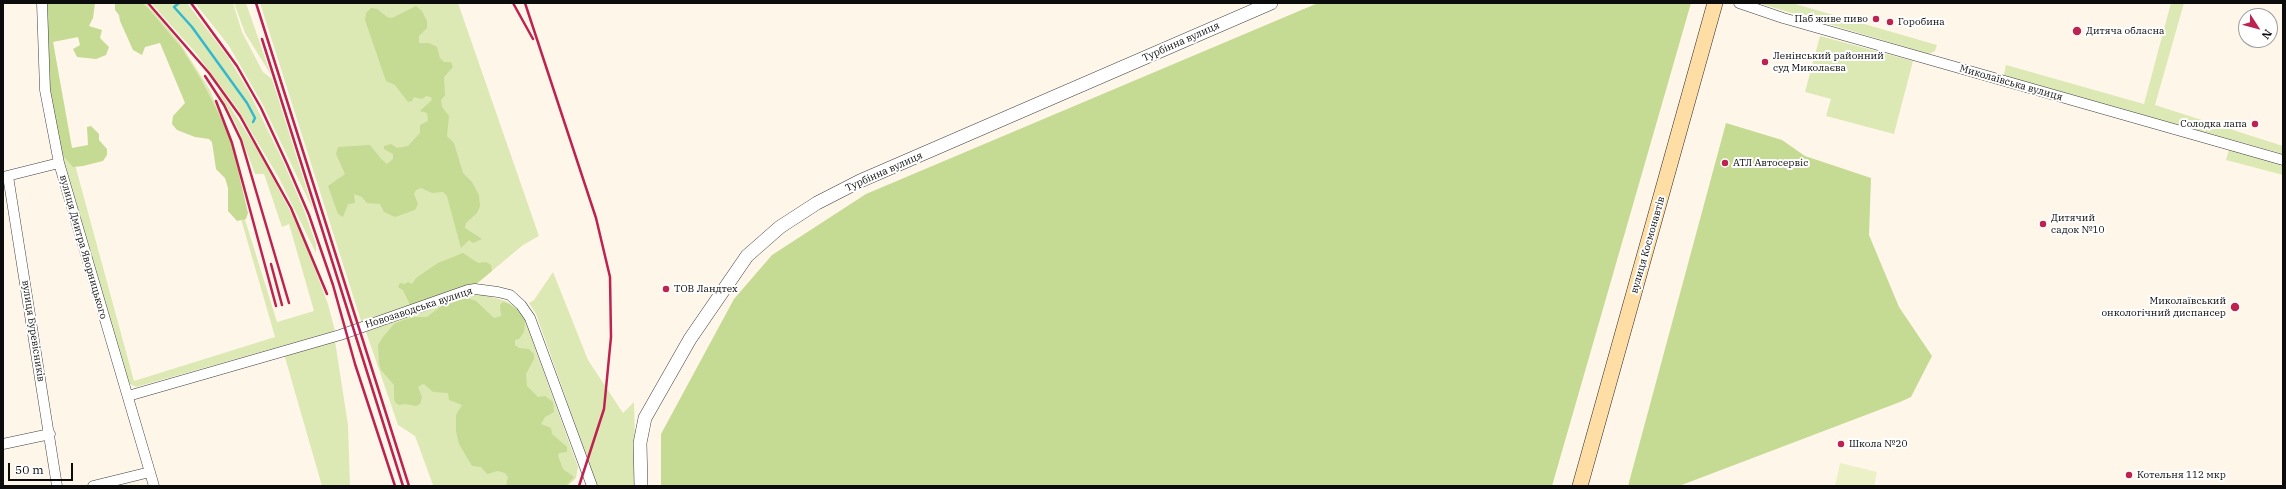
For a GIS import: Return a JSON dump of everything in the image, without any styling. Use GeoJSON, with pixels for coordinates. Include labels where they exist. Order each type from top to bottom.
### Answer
{"type":"FeatureCollection","features":[{"type":"Feature","properties":{"kind":"main road","name":"вулиця Космонавтів"},"geometry":{"type":"LineString","coordinates":[[1580,486],[1715,3]]}},
{"type":"Feature","properties":{"kind":"street","name":"вулиця Дмитра Яворницького"},"geometry":{"type":"LineString","coordinates":[[42,3],[44,90],[59,163],[154,486]]}},
{"type":"Feature","properties":{"kind":"street","name":"Турбінна вулиця"},"geometry":{"type":"LineString","coordinates":[[641,486],[640,443],[645,418],[690,339],[747,256],[780,227],[817,202],[860,181],[1271,3]]}},
{"type":"Feature","properties":{"kind":"street","name":"Миколаївська вулиця"},"geometry":{"type":"LineString","coordinates":[[1739,3],[1783,18],[2283,160]]}},
{"type":"Feature","properties":{"kind":"street"},"geometry":{"type":"LineString","coordinates":[[5,177],[59,163]]}},
{"type":"Feature","properties":{"kind":"street","name":"вулиця Буревісників"},"geometry":{"type":"LineString","coordinates":[[5,177],[50,434],[57,486]]}},
{"type":"Feature","properties":{"kind":"street","name":"Новозаводська вулиця"},"geometry":{"type":"LineString","coordinates":[[128,396],[340,335],[468,290],[475,289],[498,292],[510,295],[521,305],[530,318],[592,486]]}},
{"type":"Feature","properties":{"kind":"street"},"geometry":{"type":"LineString","coordinates":[[3,444],[50,434]]}},
{"type":"Feature","properties":{"kind":"street"},"geometry":{"type":"LineString","coordinates":[[93,486],[150,472]]}},
{"type":"Feature","properties":{"kind":"green space"},"geometry":{"type":"Polygon","coordinates":[[[44,3],[81,3],[50,7],[53,42],[71,150],[134,381],[275,337],[218,139],[184,65],[130,3],[146,3],[180,43],[210,90],[231,143],[239,179],[233,181],[277,322],[314,311],[289,224],[282,227],[264,174],[255,174],[237,126],[219,93],[220,91],[261,155],[301,232],[328,304],[335,331],[136,387],[128,383],[63,162],[44,3]]]}},
{"type":"Feature","properties":{"kind":"green space"},"geometry":{"type":"Polygon","coordinates":[[[47,3],[95,3],[93,18],[89,26],[102,30],[100,38],[109,47],[106,55],[96,59],[77,57],[73,49],[80,45],[78,37],[53,42],[72,148],[88,145],[87,127],[91,126],[99,134],[99,140],[107,149],[107,155],[103,161],[73,167],[61,153],[50,108],[47,3]]]}},
{"type":"Feature","properties":{"kind":"green space"},"geometry":{"type":"Polygon","coordinates":[[[115,3],[142,3],[147,7],[181,47],[202,81],[230,136],[248,213],[246,219],[237,221],[228,211],[228,188],[225,178],[216,169],[212,142],[209,139],[195,137],[177,130],[172,124],[173,116],[185,103],[160,43],[145,47],[142,55],[133,50],[120,21],[119,15],[115,10],[115,3]]]}},
{"type":"Feature","properties":{"kind":"green space"},"geometry":{"type":"Polygon","coordinates":[[[151,3],[187,3],[228,57],[248,90],[283,161],[304,210],[316,244],[316,253],[279,178],[237,108],[195,52],[151,3]]]}},
{"type":"Feature","properties":{"kind":"green space"},"geometry":{"type":"Polygon","coordinates":[[[195,3],[233,3],[242,32],[263,72],[272,79],[314,212],[263,105],[229,46],[195,3]]]}},
{"type":"Feature","properties":{"kind":"green space"},"geometry":{"type":"Polygon","coordinates":[[[234,3],[246,3],[271,75],[245,33],[234,3]]]}},
{"type":"Feature","properties":{"kind":"green space"},"geometry":{"type":"Polygon","coordinates":[[[260,3],[458,3],[539,236],[523,245],[475,285],[362,324],[260,3]]]}},
{"type":"Feature","properties":{"kind":"green space"},"geometry":{"type":"Polygon","coordinates":[[[1318,3],[1691,3],[1552,486],[661,486],[661,434],[734,299],[772,255],[866,194],[1318,3]]]}},
{"type":"Feature","properties":{"kind":"green space"},"geometry":{"type":"Polygon","coordinates":[[[1758,3],[1792,3],[1937,45],[1935,51],[1929,54],[1758,3]]]}},
{"type":"Feature","properties":{"kind":"green space"},"geometry":{"type":"Polygon","coordinates":[[[2171,3],[2184,3],[2155,105],[2283,146],[2283,154],[2007,77],[2004,74],[2006,65],[2144,104],[2171,3]]]}},
{"type":"Feature","properties":{"kind":"green space"},"geometry":{"type":"Polygon","coordinates":[[[416,6],[422,11],[427,21],[427,28],[419,36],[419,43],[429,43],[437,47],[440,58],[444,62],[451,62],[453,67],[444,77],[445,95],[441,100],[442,107],[449,116],[447,136],[454,143],[463,173],[472,182],[479,195],[480,206],[477,213],[466,223],[465,228],[482,239],[473,243],[469,240],[461,248],[447,196],[443,192],[432,193],[421,188],[416,190],[414,194],[418,204],[415,210],[395,217],[384,212],[380,204],[367,203],[362,197],[354,194],[355,203],[348,204],[343,217],[338,214],[328,186],[345,174],[336,154],[338,147],[370,145],[387,164],[393,159],[393,154],[384,149],[384,146],[391,144],[397,148],[408,146],[420,133],[420,125],[428,121],[427,113],[420,111],[432,100],[431,97],[426,96],[421,99],[414,97],[412,101],[408,102],[395,85],[386,81],[365,20],[366,13],[371,8],[377,9],[387,17],[392,18],[416,6]]]}},
{"type":"Feature","properties":{"kind":"green space"},"geometry":{"type":"Polygon","coordinates":[[[1820,36],[1913,61],[1894,134],[1826,116],[1831,99],[1805,92],[1820,36]]]}},
{"type":"Feature","properties":{"kind":"green space"},"geometry":{"type":"Polygon","coordinates":[[[1726,123],[1782,140],[1805,156],[1871,178],[1869,235],[1899,307],[1932,356],[1911,397],[1900,402],[1679,486],[1628,486],[1726,123]]]}},
{"type":"Feature","properties":{"kind":"green space"},"geometry":{"type":"Polygon","coordinates":[[[2229,149],[2283,165],[2283,175],[2226,160],[2229,149]]]}},
{"type":"Feature","properties":{"kind":"green space"},"geometry":{"type":"Polygon","coordinates":[[[463,253],[478,263],[486,262],[491,265],[492,271],[475,285],[410,305],[403,290],[398,287],[400,283],[405,284],[408,282],[412,284],[416,278],[438,263],[463,253]]]}},
{"type":"Feature","properties":{"kind":"green space"},"geometry":{"type":"Polygon","coordinates":[[[553,272],[588,360],[623,413],[634,402],[636,486],[597,486],[536,314],[529,303],[534,300],[553,272]]]}},
{"type":"Feature","properties":{"kind":"green space"},"geometry":{"type":"Polygon","coordinates":[[[470,294],[484,295],[506,301],[517,308],[525,320],[578,467],[576,478],[568,486],[433,485],[415,436],[398,425],[366,332],[470,294]]]}},
{"type":"Feature","properties":{"kind":"green space"},"geometry":{"type":"Polygon","coordinates":[[[468,298],[476,301],[494,318],[501,316],[500,305],[503,302],[509,304],[516,309],[525,321],[524,332],[519,339],[515,340],[515,345],[519,348],[529,349],[534,354],[534,359],[526,374],[527,386],[538,397],[545,396],[553,402],[554,412],[545,417],[541,424],[551,428],[552,434],[567,447],[567,452],[559,453],[558,456],[563,469],[574,477],[566,486],[506,486],[508,477],[505,473],[498,471],[487,474],[481,467],[472,466],[459,444],[456,431],[456,415],[462,405],[449,400],[448,393],[433,392],[424,384],[418,387],[422,397],[420,404],[416,406],[405,404],[399,405],[395,402],[394,385],[381,370],[379,363],[378,345],[383,337],[394,324],[415,317],[427,317],[444,304],[468,298]]]}},
{"type":"Feature","properties":{"kind":"green space"},"geometry":{"type":"Polygon","coordinates":[[[335,341],[348,425],[350,486],[322,486],[284,354],[335,341]]]}},
{"type":"Feature","properties":{"kind":"green space"},"geometry":{"type":"Polygon","coordinates":[[[1840,463],[1877,472],[1874,486],[1835,486],[1840,463]]]}},
{"type":"Feature","properties":{"kind":"waterway"},"geometry":{"type":"LineString","coordinates":[[179,3],[174,7],[192,27],[247,103],[255,118],[253,122]]}},
{"type":"Feature","properties":{"kind":"railway"},"geometry":{"type":"LineString","coordinates":[[148,3],[209,73],[240,116],[291,208],[327,294]]}},
{"type":"Feature","properties":{"kind":"railway"},"geometry":{"type":"LineString","coordinates":[[191,3],[237,66],[261,108],[309,215],[333,285],[355,364],[395,486]]}},
{"type":"Feature","properties":{"kind":"railway"},"geometry":{"type":"LineString","coordinates":[[256,3],[409,486]]}},
{"type":"Feature","properties":{"kind":"railway"},"geometry":{"type":"LineString","coordinates":[[513,3],[533,39]]}},
{"type":"Feature","properties":{"kind":"railway"},"geometry":{"type":"LineString","coordinates":[[525,3],[596,218],[610,277],[611,337],[604,409],[579,486]]}},
{"type":"Feature","properties":{"kind":"railway"},"geometry":{"type":"LineString","coordinates":[[262,39],[403,486]]}},
{"type":"Feature","properties":{"kind":"railway"},"geometry":{"type":"LineString","coordinates":[[205,76],[224,105],[241,140],[289,303]]}},
{"type":"Feature","properties":{"kind":"railway"},"geometry":{"type":"LineString","coordinates":[[216,101],[232,143],[276,306]]}},
{"type":"Feature","properties":{"kind":"railway"},"geometry":{"type":"LineString","coordinates":[[271,264],[282,305]]}},
{"type":"Feature","properties":{"kind":"place","name":"Паб живе пиво"},"geometry":{"type":"Point","coordinates":[1876,19]}},
{"type":"Feature","properties":{"kind":"place","name":"Горобина"},"geometry":{"type":"Point","coordinates":[1890,22]}},
{"type":"Feature","properties":{"kind":"place","name":"Дитяча обласна"},"geometry":{"type":"Point","coordinates":[2077,31]}},
{"type":"Feature","properties":{"kind":"place","name":"Ленінський районний суд Миколаєва"},"geometry":{"type":"Point","coordinates":[1765,62]}},
{"type":"Feature","properties":{"kind":"place","name":"Солодка лапа"},"geometry":{"type":"Point","coordinates":[2255,124]}},
{"type":"Feature","properties":{"kind":"place","name":"АТЛ Автосервіс"},"geometry":{"type":"Point","coordinates":[1725,163]}},
{"type":"Feature","properties":{"kind":"place","name":"Дитячий садок №10"},"geometry":{"type":"Point","coordinates":[2043,224]}},
{"type":"Feature","properties":{"kind":"place","name":"ТОВ Ландтех"},"geometry":{"type":"Point","coordinates":[666,289]}},
{"type":"Feature","properties":{"kind":"place","name":"Миколаївський онкологічний диспансер"},"geometry":{"type":"Point","coordinates":[2235,307]}},
{"type":"Feature","properties":{"kind":"place","name":"Школа №20"},"geometry":{"type":"Point","coordinates":[1841,444]}},
{"type":"Feature","properties":{"kind":"place","name":"Котельня 112 мкр"},"geometry":{"type":"Point","coordinates":[2129,475]}}]}
